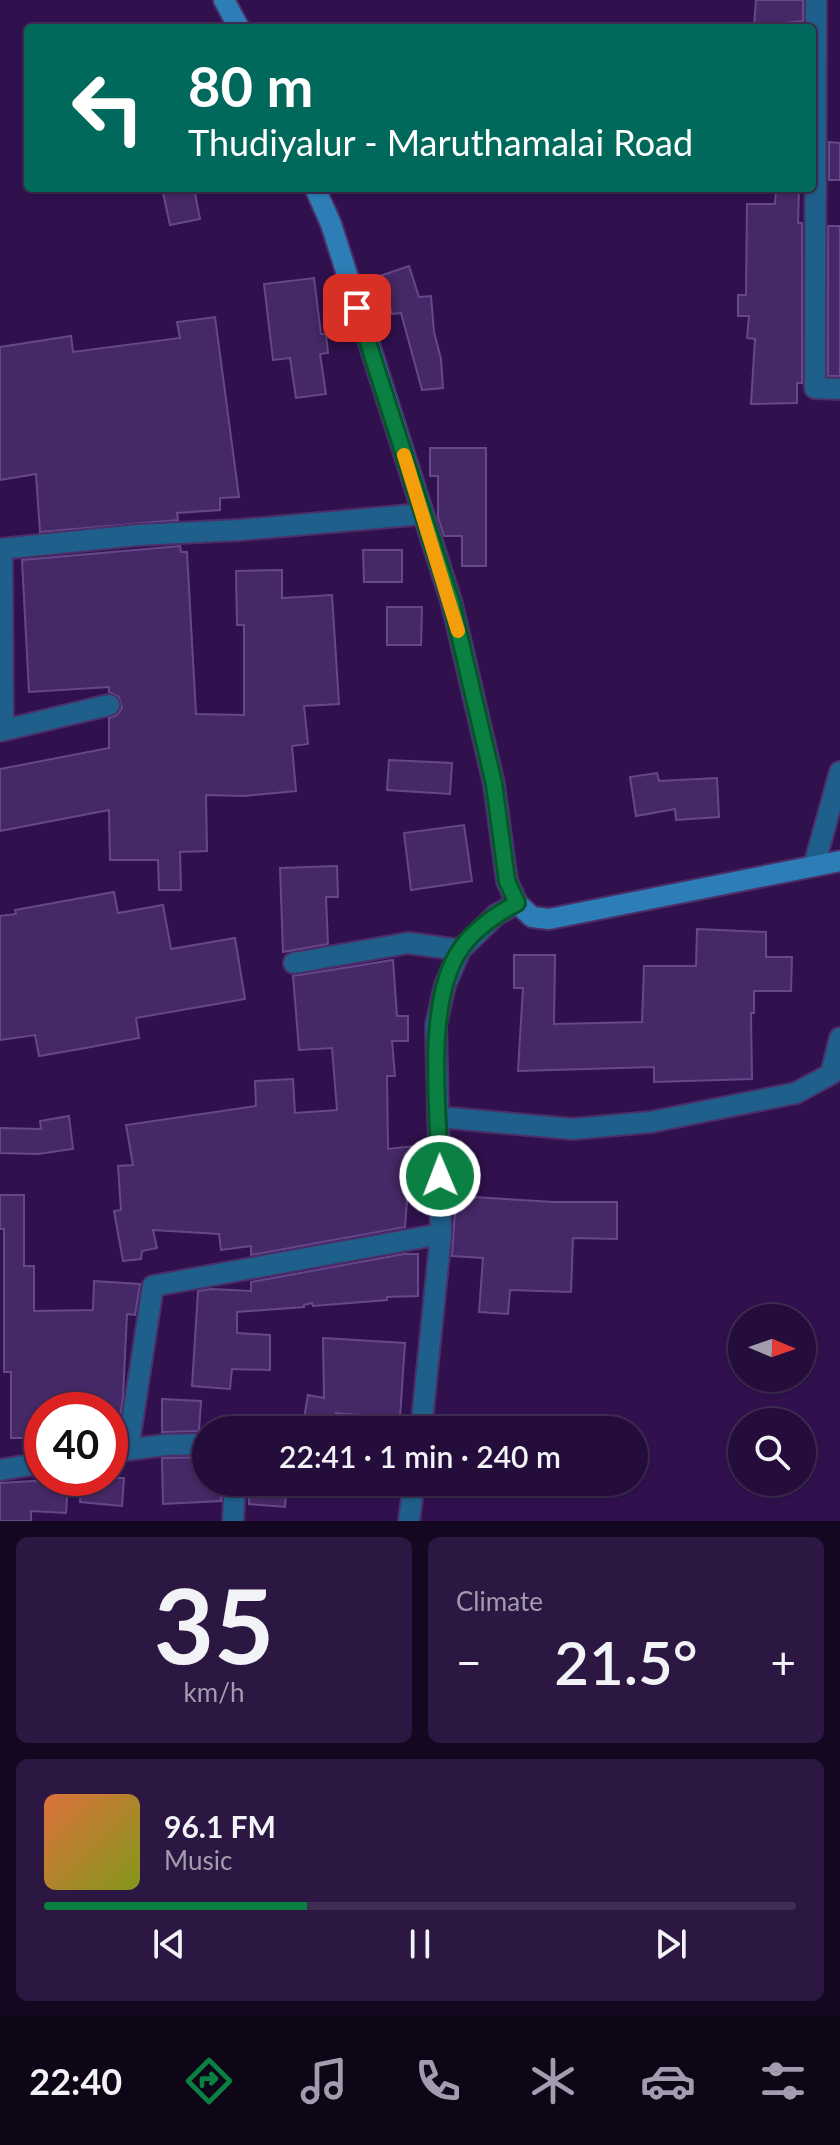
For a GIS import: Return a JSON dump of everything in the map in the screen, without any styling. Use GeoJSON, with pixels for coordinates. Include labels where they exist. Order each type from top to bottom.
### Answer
{"type":"FeatureCollection","features":[{"type":"Feature","properties":{"kind":"main road"},"geometry":{"type":"LineString","coordinates":[[225,0],[237,24]]}},
{"type":"Feature","properties":{"kind":"main road"},"geometry":{"type":"LineString","coordinates":[[317,192],[331,224],[452,604],[494,784],[507,881],[517,903],[532,917],[549,919],[840,861]]}},
{"type":"Feature","properties":{"kind":"street"},"geometry":{"type":"LineString","coordinates":[[816,0],[816,24]]}},
{"type":"Feature","properties":{"kind":"street"},"geometry":{"type":"LineString","coordinates":[[816,192],[815,388],[840,389]]}},
{"type":"Feature","properties":{"kind":"street"},"geometry":{"type":"LineString","coordinates":[[109,705],[2,730],[1,550],[138,535],[239,530],[423,514]]}},
{"type":"Feature","properties":{"kind":"street"},"geometry":{"type":"LineString","coordinates":[[814,866],[840,772]]}},
{"type":"Feature","properties":{"kind":"street"},"geometry":{"type":"LineString","coordinates":[[422,1416],[441,1234],[436,1025],[445,985],[460,950],[496,915],[517,903]]}},
{"type":"Feature","properties":{"kind":"street"},"geometry":{"type":"LineString","coordinates":[[294,963],[408,943],[460,950]]}},
{"type":"Feature","properties":{"kind":"street"},"geometry":{"type":"LineString","coordinates":[[438,1117],[573,1129],[651,1122],[796,1093],[831,1074],[840,1038]]}},
{"type":"Feature","properties":{"kind":"street"},"geometry":{"type":"LineString","coordinates":[[128,1407],[153,1286],[441,1234]]}},
{"type":"Feature","properties":{"kind":"street"},"geometry":{"type":"LineString","coordinates":[[128,1449],[192,1445]]}},
{"type":"Feature","properties":{"kind":"street"},"geometry":{"type":"LineString","coordinates":[[0,1470],[24,1466]]}},
{"type":"Feature","properties":{"kind":"street"},"geometry":{"type":"LineString","coordinates":[[233,1521],[234,1496]]}},
{"type":"Feature","properties":{"kind":"street"},"geometry":{"type":"LineString","coordinates":[[409,1521],[412,1496]]}},
{"type":"Feature","properties":{"kind":"building"},"geometry":{"type":"Polygon","coordinates":[[[756,0],[803,0],[803,21],[754,24],[756,0]]]}},
{"type":"Feature","properties":{"kind":"building"},"geometry":{"type":"Polygon","coordinates":[[[829,142],[840,143],[840,180],[829,180],[829,142]]]}},
{"type":"Feature","properties":{"kind":"building"},"geometry":{"type":"Polygon","coordinates":[[[163,192],[195,192],[200,219],[170,225],[163,192]]]}},
{"type":"Feature","properties":{"kind":"building"},"geometry":{"type":"Polygon","coordinates":[[[776,192],[799,192],[798,223],[802,223],[802,383],[797,383],[797,403],[751,404],[755,339],[747,338],[749,316],[738,316],[738,295],[746,295],[747,204],[775,204],[776,192]]]}},
{"type":"Feature","properties":{"kind":"building"},"geometry":{"type":"Polygon","coordinates":[[[828,226],[840,226],[840,376],[828,376],[828,226]]]}},
{"type":"Feature","properties":{"kind":"building"},"geometry":{"type":"Polygon","coordinates":[[[409,266],[419,297],[431,296],[443,388],[422,390],[401,313],[392,314],[380,276],[409,266]]]}},
{"type":"Feature","properties":{"kind":"building"},"geometry":{"type":"Polygon","coordinates":[[[314,278],[321,334],[326,334],[328,353],[320,354],[326,394],[296,398],[290,358],[273,360],[264,284],[314,278]]]}},
{"type":"Feature","properties":{"kind":"building"},"geometry":{"type":"Polygon","coordinates":[[[215,317],[239,497],[220,498],[220,510],[177,513],[178,520],[40,532],[36,474],[0,480],[0,347],[71,336],[73,352],[180,338],[177,322],[215,317]]]}},
{"type":"Feature","properties":{"kind":"building"},"geometry":{"type":"Polygon","coordinates":[[[430,448],[486,448],[486,566],[462,566],[462,536],[444,536],[438,517],[438,476],[430,476],[430,448]]]}},
{"type":"Feature","properties":{"kind":"building"},"geometry":{"type":"Polygon","coordinates":[[[180,546],[181,552],[187,552],[196,714],[244,715],[244,625],[237,625],[236,571],[282,570],[282,598],[332,595],[339,704],[304,706],[308,744],[292,746],[296,791],[244,796],[206,795],[207,851],[180,852],[181,890],[159,890],[158,860],[110,860],[109,810],[0,831],[0,769],[109,748],[109,718],[117,715],[122,708],[119,697],[109,692],[109,687],[29,692],[22,560],[180,546]]]}},
{"type":"Feature","properties":{"kind":"building"},"geometry":{"type":"Polygon","coordinates":[[[363,550],[402,550],[402,582],[364,582],[363,550]]]}},
{"type":"Feature","properties":{"kind":"building"},"geometry":{"type":"Polygon","coordinates":[[[387,607],[422,607],[421,645],[387,645],[387,607]]]}},
{"type":"Feature","properties":{"kind":"building"},"geometry":{"type":"Polygon","coordinates":[[[389,760],[452,763],[450,794],[387,790],[389,760]]]}},
{"type":"Feature","properties":{"kind":"building"},"geometry":{"type":"Polygon","coordinates":[[[657,773],[659,781],[717,778],[719,817],[676,820],[675,809],[636,816],[630,777],[657,773]]]}},
{"type":"Feature","properties":{"kind":"building"},"geometry":{"type":"Polygon","coordinates":[[[464,825],[472,881],[411,890],[404,833],[464,825]]]}},
{"type":"Feature","properties":{"kind":"building"},"geometry":{"type":"Polygon","coordinates":[[[337,866],[338,897],[326,897],[328,944],[283,952],[280,868],[337,866]]]}},
{"type":"Feature","properties":{"kind":"building"},"geometry":{"type":"Polygon","coordinates":[[[114,892],[118,913],[163,905],[171,949],[235,938],[245,999],[136,1018],[139,1038],[39,1056],[35,1035],[0,1040],[0,916],[16,914],[15,910],[114,892]]]}},
{"type":"Feature","properties":{"kind":"building"},"geometry":{"type":"Polygon","coordinates":[[[697,929],[766,932],[766,957],[792,957],[791,991],[754,991],[754,1013],[751,1013],[752,1079],[654,1082],[654,1067],[518,1071],[523,988],[514,988],[514,955],[555,955],[554,1024],[642,1022],[644,966],[696,966],[697,929]]]}},
{"type":"Feature","properties":{"kind":"building"},"geometry":{"type":"Polygon","coordinates":[[[393,960],[397,1016],[408,1016],[408,1041],[392,1041],[395,1076],[387,1076],[388,1149],[424,1145],[427,1186],[408,1188],[405,1227],[251,1255],[251,1246],[221,1250],[219,1234],[153,1230],[157,1248],[142,1251],[141,1259],[123,1261],[114,1211],[121,1210],[118,1166],[133,1165],[126,1125],[256,1106],[255,1081],[293,1079],[295,1113],[337,1110],[332,1048],[299,1050],[293,976],[393,960]]]}},
{"type":"Feature","properties":{"kind":"building"},"geometry":{"type":"Polygon","coordinates":[[[69,1116],[73,1149],[38,1154],[0,1153],[0,1128],[41,1129],[40,1121],[69,1116]]]}},
{"type":"Feature","properties":{"kind":"building"},"geometry":{"type":"Polygon","coordinates":[[[0,1195],[24,1195],[24,1266],[34,1266],[34,1311],[93,1310],[94,1281],[140,1284],[135,1315],[127,1314],[123,1392],[24,1392],[24,1438],[11,1438],[11,1372],[4,1372],[4,1229],[0,1229],[0,1195]]]}},
{"type":"Feature","properties":{"kind":"building"},"geometry":{"type":"Polygon","coordinates":[[[456,1196],[617,1202],[617,1239],[573,1238],[571,1292],[510,1290],[508,1314],[479,1312],[483,1258],[452,1256],[456,1196]]]}},
{"type":"Feature","properties":{"kind":"building"},"geometry":{"type":"Polygon","coordinates":[[[418,1254],[418,1296],[237,1312],[237,1333],[270,1335],[270,1370],[232,1369],[230,1389],[192,1386],[198,1291],[251,1291],[251,1282],[418,1254]]]}},
{"type":"Feature","properties":{"kind":"building"},"geometry":{"type":"Polygon","coordinates":[[[323,1338],[405,1343],[400,1416],[336,1413],[335,1416],[304,1416],[308,1395],[324,1398],[323,1338]]]}},
{"type":"Feature","properties":{"kind":"building"},"geometry":{"type":"Polygon","coordinates":[[[162,1399],[201,1401],[200,1416],[192,1416],[192,1431],[162,1432],[162,1399]]]}},
{"type":"Feature","properties":{"kind":"building"},"geometry":{"type":"Polygon","coordinates":[[[192,1457],[192,1496],[221,1496],[221,1501],[163,1504],[162,1458],[192,1457]]]}},
{"type":"Feature","properties":{"kind":"building"},"geometry":{"type":"Polygon","coordinates":[[[24,1482],[24,1496],[67,1496],[66,1513],[31,1511],[31,1521],[0,1521],[0,1483],[24,1482]]]}},
{"type":"Feature","properties":{"kind":"building"},"geometry":{"type":"Polygon","coordinates":[[[80,1496],[123,1496],[122,1506],[80,1502],[80,1496]]]}},
{"type":"Feature","properties":{"kind":"building"},"geometry":{"type":"Polygon","coordinates":[[[249,1496],[286,1496],[285,1507],[249,1504],[249,1496]]]}},
{"type":"Feature","properties":{"kind":"slow traffic"},"geometry":{"type":"LineString","coordinates":[[404,455],[458,631]]}},
{"type":"Feature","properties":{"kind":"route"},"geometry":{"type":"LineString","coordinates":[[357,308],[452,604],[494,784],[507,881],[517,903],[496,915],[460,950],[445,985],[436,1025],[440,1176]]}}]}
